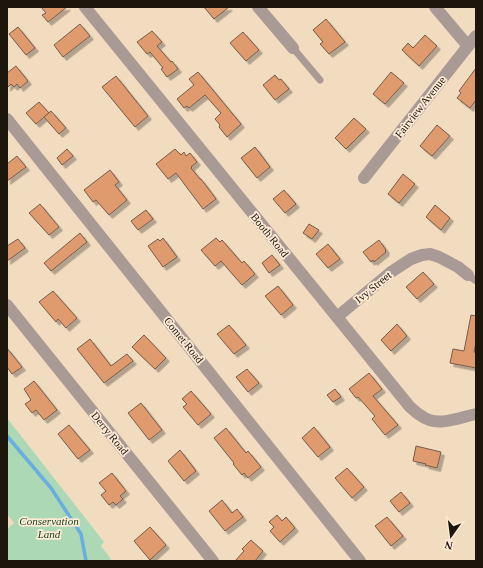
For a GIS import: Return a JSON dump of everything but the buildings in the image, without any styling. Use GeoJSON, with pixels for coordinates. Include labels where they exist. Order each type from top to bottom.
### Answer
{"type":"FeatureCollection","features":[{"type":"Feature","properties":{"kind":"street","name":"Booth Road"},"geometry":{"type":"LineString","coordinates":[[86,7],[410,407],[419,415],[429,420],[438,422],[450,421],[476,414]]}},
{"type":"Feature","properties":{"kind":"street"},"geometry":{"type":"LineString","coordinates":[[258,7],[293,48]]}},
{"type":"Feature","properties":{"kind":"street"},"geometry":{"type":"LineString","coordinates":[[435,7],[468,46]]}},
{"type":"Feature","properties":{"kind":"street","name":"Fairview Avenue"},"geometry":{"type":"LineString","coordinates":[[364,178],[476,36]]}},
{"type":"Feature","properties":{"kind":"street","name":"Comet Road"},"geometry":{"type":"LineString","coordinates":[[7,119],[360,561]]}},
{"type":"Feature","properties":{"kind":"street","name":"Ivy Street"},"geometry":{"type":"LineString","coordinates":[[336,317],[391,272],[411,258],[430,254],[439,256],[458,267],[472,278]]}},
{"type":"Feature","properties":{"kind":"street","name":"Derry Road"},"geometry":{"type":"LineString","coordinates":[[7,305],[213,561]]}},
{"type":"Feature","properties":{"kind":"lane"},"geometry":{"type":"LineString","coordinates":[[293,48],[320,80]]}},
{"type":"Feature","properties":{"kind":"green space","name":"Conservation Land"},"geometry":{"type":"Polygon","coordinates":[[[7,418],[104,542],[101,546],[111,559],[109,561],[7,561],[7,529],[14,523],[7,514],[7,418]]]}},
{"type":"Feature","properties":{"kind":"waterway"},"geometry":{"type":"LineString","coordinates":[[7,436],[51,488],[81,534],[86,561]]}}]}
